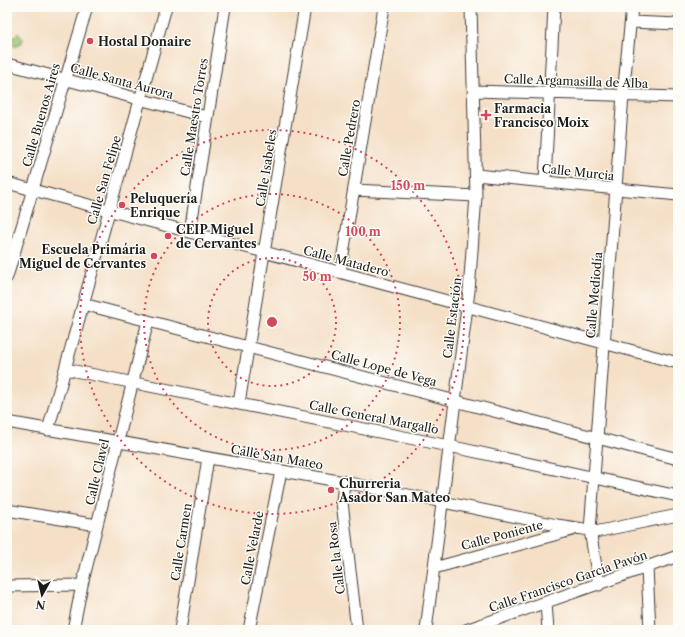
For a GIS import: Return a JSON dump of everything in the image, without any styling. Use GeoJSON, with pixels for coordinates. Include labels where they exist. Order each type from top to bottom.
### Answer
{"type":"FeatureCollection","features":[{"type":"Feature","properties":{"kind":"street","name":"Calle Buenos Aires"},"geometry":{"type":"LineString","coordinates":[[7,277],[87,7]]}},
{"type":"Feature","properties":{"kind":"street","name":"Calle San Felipe"},"geometry":{"type":"LineString","coordinates":[[48,430],[166,7]]}},
{"type":"Feature","properties":{"kind":"street","name":"Calle Maestro Torres"},"geometry":{"type":"LineString","coordinates":[[190,232],[225,7]]}},
{"type":"Feature","properties":{"kind":"street","name":"Calle Isabeles"},"geometry":{"type":"LineString","coordinates":[[239,403],[305,7]]}},
{"type":"Feature","properties":{"kind":"street","name":"Calle Estación"},"geometry":{"type":"LineString","coordinates":[[426,630],[467,307],[476,196],[472,7]]}},
{"type":"Feature","properties":{"kind":"street"},"geometry":{"type":"LineString","coordinates":[[545,181],[554,7]]}},
{"type":"Feature","properties":{"kind":"street","name":"Calle Mediodía"},"geometry":{"type":"LineString","coordinates":[[599,585],[590,531],[603,343],[623,96],[632,7]]}},
{"type":"Feature","properties":{"kind":"street","name":"Calle Pedrero"},"geometry":{"type":"LineString","coordinates":[[340,272],[387,8]]}},
{"type":"Feature","properties":{"kind":"street"},"geometry":{"type":"LineString","coordinates":[[631,22],[678,24]]}},
{"type":"Feature","properties":{"kind":"street","name":"Calle Santa Aurora"},"geometry":{"type":"LineString","coordinates":[[7,64],[207,117]]}},
{"type":"Feature","properties":{"kind":"street","name":"Calle Argamasilla de Alba"},"geometry":{"type":"LineString","coordinates":[[474,91],[678,97]]}},
{"type":"Feature","properties":{"kind":"street","name":"Calle Murcia"},"geometry":{"type":"LineString","coordinates":[[476,175],[678,195]]}},
{"type":"Feature","properties":{"kind":"street","name":"Calle Matadero"},"geometry":{"type":"LineString","coordinates":[[7,183],[678,363]]}},
{"type":"Feature","properties":{"kind":"street"},"geometry":{"type":"LineString","coordinates":[[354,190],[476,196]]}},
{"type":"Feature","properties":{"kind":"street","name":"Calle Lope de Vega"},"geometry":{"type":"LineString","coordinates":[[83,304],[455,400],[678,460]]}},
{"type":"Feature","properties":{"kind":"street","name":"Calle Clavel"},"geometry":{"type":"LineString","coordinates":[[73,630],[82,585],[117,441],[134,382],[148,321]]}},
{"type":"Feature","properties":{"kind":"street","name":"Calle General Margallo"},"geometry":{"type":"LineString","coordinates":[[65,370],[134,382],[449,446],[594,476],[678,496]]}},
{"type":"Feature","properties":{"kind":"street","name":"Calle San Mateo"},"geometry":{"type":"LineString","coordinates":[[7,422],[344,482],[590,531],[678,515]]}},
{"type":"Feature","properties":{"kind":"street","name":"Calle Carmen"},"geometry":{"type":"LineString","coordinates":[[180,630],[208,458]]}},
{"type":"Feature","properties":{"kind":"street","name":"Calle Velarde"},"geometry":{"type":"LineString","coordinates":[[249,630],[281,471]]}},
{"type":"Feature","properties":{"kind":"street","name":"Calle la Rosa"},"geometry":{"type":"LineString","coordinates":[[344,482],[342,502],[357,630]]}},
{"type":"Feature","properties":{"kind":"street"},"geometry":{"type":"LineString","coordinates":[[7,510],[97,525]]}},
{"type":"Feature","properties":{"kind":"street","name":"Calle Poniente"},"geometry":{"type":"LineString","coordinates":[[434,568],[577,528]]}},
{"type":"Feature","properties":{"kind":"street","name":"Calle Francisco García Pavón"},"geometry":{"type":"LineString","coordinates":[[466,630],[599,585],[678,556]]}},
{"type":"Feature","properties":{"kind":"street"},"geometry":{"type":"LineString","coordinates":[[647,568],[650,630]]}},
{"type":"Feature","properties":{"kind":"street"},"geometry":{"type":"LineString","coordinates":[[7,586],[82,585]]}},
{"type":"Feature","properties":{"kind":"street"},"geometry":{"type":"LineString","coordinates":[[546,602],[548,630]]}},
{"type":"Feature","properties":{"kind":"green space"},"geometry":{"type":"Polygon","coordinates":[[[18,33],[24,40],[15,47],[9,41],[18,33]]]}},
{"type":"Feature","properties":{"kind":"place","name":"Hostal Donaire"},"geometry":{"type":"Point","coordinates":[90,41]}},
{"type":"Feature","properties":{"kind":"place","name":"Farmacia Francisco Moix"},"geometry":{"type":"Point","coordinates":[486,115]}},
{"type":"Feature","properties":{"kind":"place","name":"Peluquería Enrique"},"geometry":{"type":"Point","coordinates":[122,205]}},
{"type":"Feature","properties":{"kind":"place","name":"CEIP Miguel de Cervantes"},"geometry":{"type":"Point","coordinates":[168,236]}},
{"type":"Feature","properties":{"kind":"place","name":"Escuela Primária Miguel de Cervantes"},"geometry":{"type":"Point","coordinates":[154,256]}},
{"type":"Feature","properties":{"kind":"place","name":"Churreria Asador San Mateo"},"geometry":{"type":"Point","coordinates":[331,490]}}]}
